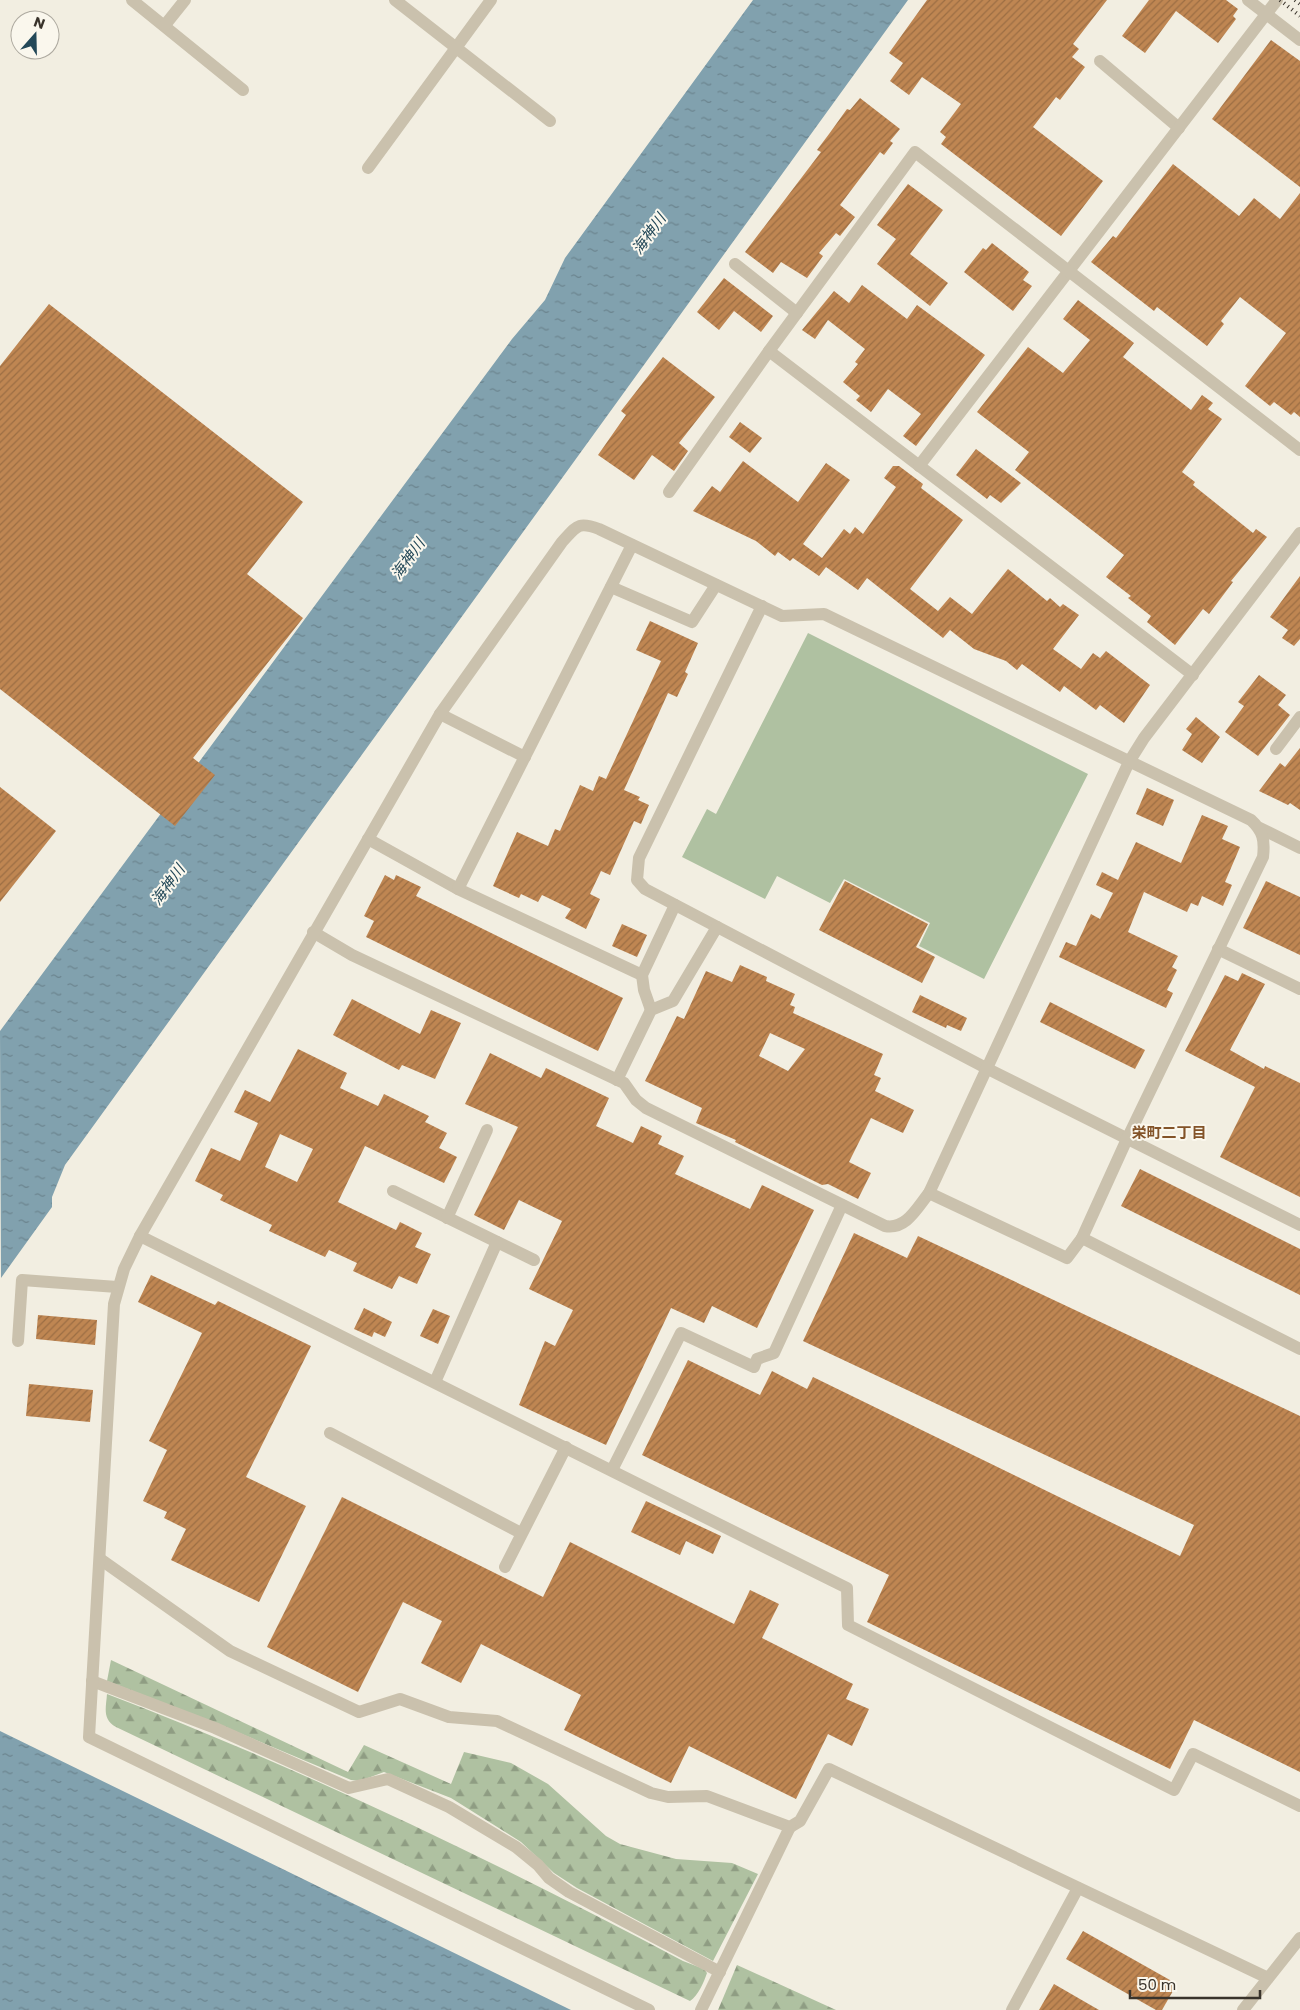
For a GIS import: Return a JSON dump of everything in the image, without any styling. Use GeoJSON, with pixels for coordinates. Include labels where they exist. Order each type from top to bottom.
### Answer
{"type":"FeatureCollection","features":[{"type":"Feature","properties":{"kind":"street"},"geometry":{"type":"LineString","coordinates":[[132,0],[243,90]]}},
{"type":"Feature","properties":{"kind":"street"},"geometry":{"type":"LineString","coordinates":[[165,25],[185,0]]}},
{"type":"Feature","properties":{"kind":"street"},"geometry":{"type":"LineString","coordinates":[[395,0],[550,121]]}},
{"type":"Feature","properties":{"kind":"street"},"geometry":{"type":"LineString","coordinates":[[368,168],[491,0]]}},
{"type":"Feature","properties":{"kind":"street"},"geometry":{"type":"LineString","coordinates":[[1248,0],[1300,40]]}},
{"type":"Feature","properties":{"kind":"street"},"geometry":{"type":"LineString","coordinates":[[919,466],[1277,0]]}},
{"type":"Feature","properties":{"kind":"street"},"geometry":{"type":"LineString","coordinates":[[1100,61],[1179,128]]}},
{"type":"Feature","properties":{"kind":"street"},"geometry":{"type":"LineString","coordinates":[[670,492],[769,350],[915,152],[1300,450]]}},
{"type":"Feature","properties":{"kind":"street"},"geometry":{"type":"LineString","coordinates":[[735,264],[797,313]]}},
{"type":"Feature","properties":{"kind":"street"},"geometry":{"type":"LineString","coordinates":[[769,350],[1193,675]]}},
{"type":"Feature","properties":{"kind":"street"},"geometry":{"type":"LineString","coordinates":[[649,2010],[89,1737],[114,1304],[118,1287],[140,1236],[312,932],[440,714],[562,542],[577,526],[590,526],[782,616],[824,614],[1251,820],[1260,828],[1300,848]]}},
{"type":"Feature","properties":{"kind":"street"},"geometry":{"type":"LineString","coordinates":[[312,932],[352,955],[624,1083],[636,1100],[646,1108],[842,1205],[885,1226],[893,1227],[904,1224],[929,1193],[1129,762],[1144,738],[1300,533]]}},
{"type":"Feature","properties":{"kind":"street"},"geometry":{"type":"LineString","coordinates":[[458,889],[632,545]]}},
{"type":"Feature","properties":{"kind":"street"},"geometry":{"type":"LineString","coordinates":[[611,586],[692,622],[716,585]]}},
{"type":"Feature","properties":{"kind":"street"},"geometry":{"type":"LineString","coordinates":[[762,606],[637,867],[637,880],[645,889],[676,906],[988,1069],[1300,1225]]}},
{"type":"Feature","properties":{"kind":"street"},"geometry":{"type":"LineString","coordinates":[[440,714],[525,757]]}},
{"type":"Feature","properties":{"kind":"street"},"geometry":{"type":"LineString","coordinates":[[1276,749],[1300,718]]}},
{"type":"Feature","properties":{"kind":"street"},"geometry":{"type":"LineString","coordinates":[[929,1193],[1067,1258],[1082,1238],[1127,1138],[1263,857],[1264,841],[1260,828]]}},
{"type":"Feature","properties":{"kind":"street"},"geometry":{"type":"LineString","coordinates":[[368,839],[458,889],[642,975]]}},
{"type":"Feature","properties":{"kind":"street"},"geometry":{"type":"LineString","coordinates":[[651,1010],[644,990],[642,975],[676,906]]}},
{"type":"Feature","properties":{"kind":"street"},"geometry":{"type":"LineString","coordinates":[[617,1080],[651,1010],[673,1001],[717,927]]}},
{"type":"Feature","properties":{"kind":"street"},"geometry":{"type":"LineString","coordinates":[[1218,949],[1300,989]]}},
{"type":"Feature","properties":{"kind":"street"},"geometry":{"type":"LineString","coordinates":[[447,1218],[487,1130]]}},
{"type":"Feature","properties":{"kind":"street"},"geometry":{"type":"LineString","coordinates":[[394,1191],[534,1260]]}},
{"type":"Feature","properties":{"kind":"street"},"geometry":{"type":"LineString","coordinates":[[612,1470],[681,1332],[754,1367],[758,1359],[774,1353],[842,1205]]}},
{"type":"Feature","properties":{"kind":"street"},"geometry":{"type":"LineString","coordinates":[[140,1236],[847,1588],[848,1625],[1174,1790],[1193,1754],[1300,1806]]}},
{"type":"Feature","properties":{"kind":"street"},"geometry":{"type":"LineString","coordinates":[[1082,1238],[1300,1349]]}},
{"type":"Feature","properties":{"kind":"street"},"geometry":{"type":"LineString","coordinates":[[435,1382],[497,1242]]}},
{"type":"Feature","properties":{"kind":"street"},"geometry":{"type":"LineString","coordinates":[[18,1341],[22,1280],[118,1287]]}},
{"type":"Feature","properties":{"kind":"street"},"geometry":{"type":"LineString","coordinates":[[330,1433],[521,1533]]}},
{"type":"Feature","properties":{"kind":"street"},"geometry":{"type":"LineString","coordinates":[[505,1567],[566,1447]]}},
{"type":"Feature","properties":{"kind":"street"},"geometry":{"type":"LineString","coordinates":[[100,1559],[230,1651],[359,1712],[400,1699],[449,1717],[497,1721],[651,1793],[668,1797],[714,1798],[790,1827]]}},
{"type":"Feature","properties":{"kind":"street"},"geometry":{"type":"LineString","coordinates":[[92,1681],[215,1728],[349,1788],[388,1779],[449,1806],[516,1847],[538,1865],[549,1878],[569,1892],[720,1972]]}},
{"type":"Feature","properties":{"kind":"street"},"geometry":{"type":"LineString","coordinates":[[701,2010],[790,1827],[800,1821],[829,1769],[1268,1978]]}},
{"type":"Feature","properties":{"kind":"street"},"geometry":{"type":"LineString","coordinates":[[1012,2010],[1078,1888]]}},
{"type":"Feature","properties":{"kind":"street"},"geometry":{"type":"LineString","coordinates":[[1243,2010],[1300,1938]]}},
{"type":"Feature","properties":{"kind":"green space"},"geometry":{"type":"Polygon","coordinates":[[[808,633],[1088,774],[984,979],[919,946],[930,923],[844,879],[830,903],[777,876],[765,899],[682,857],[707,809],[716,814],[808,633]]]}},
{"type":"Feature","properties":{"kind":"green space"},"geometry":{"type":"Polygon","coordinates":[[[111,1660],[348,1772],[364,1745],[451,1784],[464,1752],[511,1763],[548,1784],[606,1836],[620,1844],[676,1859],[732,1863],[758,1874],[713,1961],[577,1888],[554,1873],[521,1842],[451,1798],[384,1772],[360,1781],[351,1780],[218,1724],[107,1681],[111,1660]]]}},
{"type":"Feature","properties":{"kind":"green space"},"geometry":{"type":"Polygon","coordinates":[[[107,1694],[254,1754],[399,1819],[542,1888],[683,1961],[704,1969],[707,1973],[696,1996],[690,2001],[116,1727],[107,1717],[107,1694]]]}},
{"type":"Feature","properties":{"kind":"green space"},"geometry":{"type":"Polygon","coordinates":[[[737,1965],[836,2010],[718,2010],[737,1965]]]}},
{"type":"Feature","properties":{"kind":"water","name":"海神川"},"geometry":{"type":"Polygon","coordinates":[[[753,0],[908,0],[65,1165],[52,1197],[52,1207],[1,1278],[0,1031],[512,339],[545,300],[565,258],[753,0]]]}},
{"type":"Feature","properties":{"kind":"water"},"geometry":{"type":"Polygon","coordinates":[[[0,1731],[571,2010],[0,2010],[0,1731]]]}},
{"type":"Feature","properties":{"kind":"building"},"geometry":{"type":"Polygon","coordinates":[[[927,0],[1107,0],[1073,44],[1079,49],[1072,57],[1085,67],[1060,100],[1056,97],[1033,127],[1103,181],[1061,236],[941,144],[946,137],[940,132],[961,104],[922,77],[909,95],[890,81],[903,63],[889,53],[927,0]]]}},
{"type":"Feature","properties":{"kind":"building"},"geometry":{"type":"Polygon","coordinates":[[[1149,0],[1226,0],[1238,9],[1233,16],[1236,19],[1218,43],[1176,11],[1145,53],[1122,36],[1149,0]]]}},
{"type":"Feature","properties":{"kind":"building"},"geometry":{"type":"Polygon","coordinates":[[[1271,40],[1300,61],[1300,187],[1212,119],[1271,40]]]}},
{"type":"Feature","properties":{"kind":"building"},"geometry":{"type":"Polygon","coordinates":[[[860,98],[900,129],[890,141],[893,143],[884,155],[880,152],[840,205],[855,217],[840,236],[836,233],[819,253],[823,256],[807,278],[781,262],[773,273],[745,252],[821,152],[817,150],[847,109],[850,110],[860,98]]]}},
{"type":"Feature","properties":{"kind":"building"},"geometry":{"type":"Polygon","coordinates":[[[1173,164],[1239,216],[1254,198],[1280,219],[1300,193],[1300,417],[1294,412],[1291,415],[1274,402],[1270,406],[1245,386],[1286,333],[1240,297],[1221,321],[1224,324],[1207,346],[1157,307],[1154,311],[1091,262],[1113,236],[1116,238],[1173,164]]]}},
{"type":"Feature","properties":{"kind":"building"},"geometry":{"type":"Polygon","coordinates":[[[908,184],[943,210],[910,254],[948,283],[930,306],[877,264],[896,239],[877,225],[908,184]]]}},
{"type":"Feature","properties":{"kind":"building"},"geometry":{"type":"Polygon","coordinates":[[[992,243],[1029,272],[1023,280],[1032,286],[1013,311],[964,272],[983,248],[986,250],[992,243]]]}},
{"type":"Feature","properties":{"kind":"building"},"geometry":{"type":"Polygon","coordinates":[[[724,278],[773,316],[761,332],[734,311],[719,330],[697,312],[724,278]]]}},
{"type":"Feature","properties":{"kind":"building"},"geometry":{"type":"Polygon","coordinates":[[[862,285],[907,319],[917,305],[985,355],[916,446],[903,436],[921,414],[888,389],[871,412],[856,400],[860,396],[843,382],[858,364],[855,362],[865,349],[828,320],[815,339],[802,330],[834,291],[849,303],[862,285]]]}},
{"type":"Feature","properties":{"kind":"building"},"geometry":{"type":"Polygon","coordinates":[[[1078,300],[1134,343],[1123,357],[1191,410],[1202,395],[1213,403],[1208,409],[1222,419],[1182,472],[1195,482],[1193,485],[1253,533],[1256,529],[1267,537],[1231,581],[1233,582],[1209,614],[1203,609],[1175,645],[1147,622],[1151,616],[1128,598],[1131,596],[1106,577],[1124,555],[1015,470],[1029,452],[977,412],[1028,347],[1063,373],[1090,340],[1063,319],[1078,300]]]}},
{"type":"Feature","properties":{"kind":"building"},"geometry":{"type":"Polygon","coordinates":[[[49,304],[303,502],[247,574],[303,618],[193,758],[215,775],[175,826],[0,689],[0,366],[49,304]]]}},
{"type":"Feature","properties":{"kind":"building"},"geometry":{"type":"Polygon","coordinates":[[[663,357],[715,397],[679,443],[688,451],[674,471],[652,455],[634,480],[598,455],[626,415],[621,411],[663,357]]]}},
{"type":"Feature","properties":{"kind":"building"},"geometry":{"type":"Polygon","coordinates":[[[740,422],[762,438],[750,453],[729,437],[740,422]]]}},
{"type":"Feature","properties":{"kind":"building"},"geometry":{"type":"Polygon","coordinates":[[[976,449],[1021,483],[1001,503],[990,495],[987,499],[956,475],[976,449]]]}},
{"type":"Feature","properties":{"kind":"building"},"geometry":{"type":"Polygon","coordinates":[[[743,461],[798,502],[826,463],[850,480],[803,544],[822,558],[844,529],[850,534],[855,527],[863,534],[896,487],[884,478],[893,466],[899,466],[923,484],[921,488],[963,520],[910,589],[938,611],[950,597],[972,614],[1008,569],[1047,601],[1050,598],[1060,607],[1063,604],[1079,615],[1053,649],[1081,669],[1093,653],[1100,658],[1106,651],[1150,685],[1124,723],[1100,705],[1096,710],[1064,686],[1060,692],[1022,664],[1017,670],[1006,661],[974,649],[950,630],[943,638],[867,578],[858,590],[826,567],[819,576],[793,558],[790,561],[778,552],[775,556],[756,541],[693,511],[712,486],[720,492],[743,461]]]}},
{"type":"Feature","properties":{"kind":"building"},"geometry":{"type":"Polygon","coordinates":[[[1300,576],[1300,639],[1294,646],[1282,638],[1288,630],[1270,617],[1300,576]]]}},
{"type":"Feature","properties":{"kind":"building"},"geometry":{"type":"Polygon","coordinates":[[[650,621],[698,643],[685,672],[688,674],[677,697],[668,693],[624,790],[640,797],[638,800],[649,805],[641,824],[634,821],[610,875],[601,871],[590,894],[600,899],[586,929],[565,918],[571,909],[542,895],[538,902],[521,894],[519,898],[493,886],[517,832],[548,846],[555,829],[560,831],[580,785],[593,791],[599,776],[606,779],[661,661],[636,650],[650,621]]]}},
{"type":"Feature","properties":{"kind":"building"},"geometry":{"type":"Polygon","coordinates":[[[1259,675],[1286,695],[1278,705],[1290,715],[1258,756],[1225,732],[1244,706],[1238,702],[1259,675]]]}},
{"type":"Feature","properties":{"kind":"building"},"geometry":{"type":"Polygon","coordinates":[[[1196,717],[1220,737],[1202,763],[1182,750],[1192,734],[1186,729],[1196,717]]]}},
{"type":"Feature","properties":{"kind":"building"},"geometry":{"type":"Polygon","coordinates":[[[1300,748],[1300,810],[1290,803],[1288,805],[1259,791],[1280,763],[1285,767],[1300,748]]]}},
{"type":"Feature","properties":{"kind":"building"},"geometry":{"type":"Polygon","coordinates":[[[0,787],[56,831],[0,902],[0,787]]]}},
{"type":"Feature","properties":{"kind":"building"},"geometry":{"type":"Polygon","coordinates":[[[1147,788],[1174,800],[1163,826],[1136,814],[1147,788]]]}},
{"type":"Feature","properties":{"kind":"building"},"geometry":{"type":"Polygon","coordinates":[[[1202,815],[1228,826],[1222,839],[1240,847],[1225,882],[1232,885],[1223,906],[1202,896],[1198,906],[1191,903],[1187,912],[1144,892],[1128,932],[1178,956],[1172,967],[1177,970],[1167,990],[1173,993],[1166,1008],[1059,957],[1066,942],[1076,946],[1091,914],[1100,919],[1113,893],[1096,885],[1102,872],[1118,880],[1136,842],[1181,863],[1202,815]]]}},
{"type":"Feature","properties":{"kind":"building"},"geometry":{"type":"Polygon","coordinates":[[[385,875],[394,880],[396,875],[421,887],[416,896],[623,998],[598,1051],[366,937],[374,921],[364,916],[385,875]]]}},
{"type":"Feature","properties":{"kind":"building"},"geometry":{"type":"Polygon","coordinates":[[[845,881],[928,924],[916,947],[935,957],[922,983],[819,930],[845,881]]]}},
{"type":"Feature","properties":{"kind":"building"},"geometry":{"type":"Polygon","coordinates":[[[1266,881],[1300,897],[1300,955],[1243,928],[1266,881]]]}},
{"type":"Feature","properties":{"kind":"building"},"geometry":{"type":"Polygon","coordinates":[[[622,924],[647,935],[637,957],[612,946],[622,924]]]}},
{"type":"Feature","properties":{"kind":"building"},"geometry":{"type":"Polygon","coordinates":[[[740,965],[767,977],[766,981],[795,994],[790,1005],[795,1007],[793,1013],[883,1054],[874,1075],[881,1078],[875,1091],[914,1110],[903,1133],[871,1118],[849,1162],[871,1173],[858,1199],[828,1184],[822,1185],[735,1142],[736,1140],[696,1123],[702,1108],[645,1081],[677,1016],[684,1019],[706,971],[732,982],[740,965]],[[770,1033],[759,1056],[788,1071],[805,1049],[770,1033]]]}},
{"type":"Feature","properties":{"kind":"building"},"geometry":{"type":"Polygon","coordinates":[[[1242,973],[1265,984],[1230,1050],[1264,1069],[1265,1066],[1300,1083],[1300,1197],[1220,1157],[1255,1087],[1185,1051],[1225,975],[1238,981],[1242,973]]]}},
{"type":"Feature","properties":{"kind":"building"},"geometry":{"type":"Polygon","coordinates":[[[920,995],[967,1018],[961,1031],[947,1025],[946,1028],[912,1012],[920,995]]]}},
{"type":"Feature","properties":{"kind":"building"},"geometry":{"type":"Polygon","coordinates":[[[352,999],[420,1034],[431,1010],[461,1023],[435,1079],[402,1065],[399,1070],[333,1035],[352,999]]]}},
{"type":"Feature","properties":{"kind":"building"},"geometry":{"type":"Polygon","coordinates":[[[1050,1002],[1145,1050],[1135,1069],[1040,1022],[1050,1002]]]}},
{"type":"Feature","properties":{"kind":"building"},"geometry":{"type":"Polygon","coordinates":[[[298,1049],[347,1073],[340,1088],[378,1106],[384,1094],[429,1116],[425,1122],[447,1133],[439,1148],[457,1157],[444,1183],[365,1146],[338,1202],[396,1230],[400,1222],[422,1233],[415,1247],[431,1254],[417,1284],[399,1276],[392,1289],[353,1271],[357,1263],[329,1250],[325,1257],[269,1231],[272,1225],[220,1200],[223,1195],[195,1181],[211,1148],[240,1161],[258,1123],[234,1112],[245,1090],[270,1102],[298,1049]],[[280,1134],[265,1167],[297,1182],[313,1149],[280,1134]]]}},
{"type":"Feature","properties":{"kind":"building"},"geometry":{"type":"Polygon","coordinates":[[[490,1053],[541,1078],[546,1068],[609,1098],[596,1126],[633,1143],[641,1126],[662,1136],[658,1144],[684,1156],[675,1174],[750,1209],[762,1185],[814,1210],[757,1328],[712,1306],[704,1323],[671,1308],[606,1445],[519,1405],[545,1341],[555,1346],[573,1310],[529,1289],[562,1221],[519,1200],[504,1230],[474,1215],[518,1127],[465,1104],[490,1053]]]}},
{"type":"Feature","properties":{"kind":"building"},"geometry":{"type":"Polygon","coordinates":[[[1140,1169],[1300,1249],[1300,1295],[1121,1206],[1140,1169]]]}},
{"type":"Feature","properties":{"kind":"building"},"geometry":{"type":"Polygon","coordinates":[[[854,1233],[907,1258],[918,1236],[1300,1416],[1300,1772],[1194,1720],[1170,1769],[867,1622],[889,1575],[642,1455],[688,1360],[760,1395],[772,1371],[807,1389],[813,1377],[1180,1556],[1194,1525],[803,1341],[854,1233]]]}},
{"type":"Feature","properties":{"kind":"building"},"geometry":{"type":"Polygon","coordinates":[[[151,1275],[215,1305],[218,1301],[311,1346],[246,1477],[306,1506],[259,1602],[171,1560],[186,1529],[164,1518],[167,1512],[143,1501],[167,1450],[149,1441],[202,1333],[138,1302],[151,1275]]]}},
{"type":"Feature","properties":{"kind":"building"},"geometry":{"type":"Polygon","coordinates":[[[364,1308],[392,1322],[385,1337],[374,1332],[372,1337],[354,1329],[364,1308]]]}},
{"type":"Feature","properties":{"kind":"building"},"geometry":{"type":"Polygon","coordinates":[[[433,1309],[450,1316],[438,1344],[420,1336],[433,1309]]]}},
{"type":"Feature","properties":{"kind":"building"},"geometry":{"type":"Polygon","coordinates":[[[38,1315],[97,1320],[95,1345],[36,1339],[38,1315]]]}},
{"type":"Feature","properties":{"kind":"building"},"geometry":{"type":"Polygon","coordinates":[[[29,1384],[93,1390],[90,1422],[26,1416],[29,1384]]]}},
{"type":"Feature","properties":{"kind":"building"},"geometry":{"type":"Polygon","coordinates":[[[342,1497],[543,1597],[570,1542],[734,1624],[750,1590],[779,1604],[762,1638],[853,1684],[846,1699],[869,1709],[852,1746],[828,1734],[796,1799],[689,1746],[671,1783],[564,1730],[581,1695],[481,1644],[461,1683],[421,1663],[442,1621],[403,1602],[358,1692],[267,1647],[342,1497]]]}},
{"type":"Feature","properties":{"kind":"building"},"geometry":{"type":"Polygon","coordinates":[[[646,1501],[721,1536],[713,1554],[686,1541],[680,1555],[631,1532],[646,1501]]]}},
{"type":"Feature","properties":{"kind":"building"},"geometry":{"type":"Polygon","coordinates":[[[1083,1931],[1177,1984],[1162,2010],[1156,2010],[1066,1959],[1083,1931]]]}},
{"type":"Feature","properties":{"kind":"building"},"geometry":{"type":"Polygon","coordinates":[[[1054,1984],[1099,2010],[1039,2010],[1054,1984]]]}},
{"type":"Feature","properties":{"kind":"railway"},"geometry":{"type":"LineString","coordinates":[[1280,0],[1300,16]]}},
{"type":"Feature","properties":{"kind":"railway"},"geometry":{"type":"LineString","coordinates":[[1295,0],[1300,4]]}},
{"type":"Feature","properties":{"kind":"district","name":"栄町二丁目"},"geometry":{"type":"Point","coordinates":[1169,1133]}}]}
